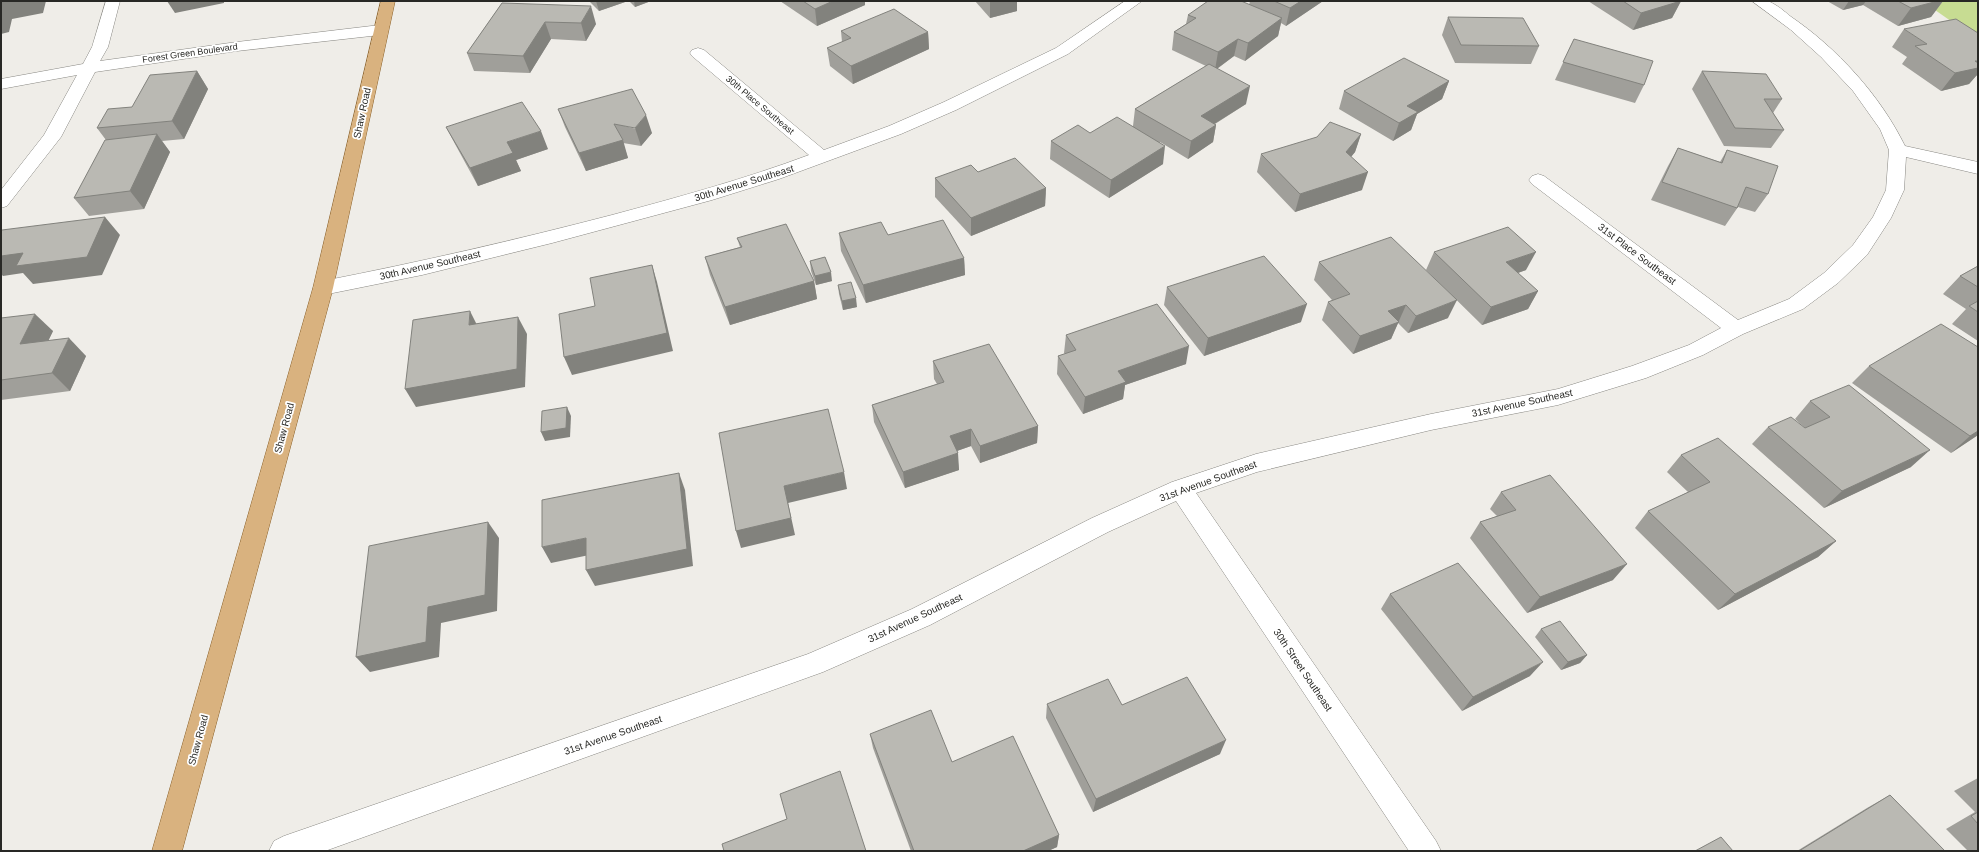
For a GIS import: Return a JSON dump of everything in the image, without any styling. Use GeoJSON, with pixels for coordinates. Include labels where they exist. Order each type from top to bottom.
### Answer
{"type":"FeatureCollection","features":[{"type":"Feature","properties":{"kind":"main road","name":"Shaw Road"},"geometry":{"type":"LineString","coordinates":[[167,851],[323,288],[380,30],[388,1]]}},
{"type":"Feature","properties":{"kind":"street"},"geometry":{"type":"LineString","coordinates":[[1,202],[52,137],[100,47],[114,1]]}},
{"type":"Feature","properties":{"kind":"street","name":"30th Avenue Southeast"},"geometry":{"type":"LineString","coordinates":[[323,288],[422,268],[552,237],[706,196],[822,158],[909,124],[1062,51],[1135,1]]}},
{"type":"Feature","properties":{"kind":"street","name":"31st Avenue Southeast"},"geometry":{"type":"LineString","coordinates":[[284,851],[814,664],[921,616],[1100,525],[1180,489],[1256,463],[1431,422],[1558,397],[1639,372],[1696,350],[1736,329],[1796,304],[1831,278],[1860,250],[1882,218],[1895,190],[1898,150],[1888,129],[1859,88],[1827,54],[1796,27],[1767,7]]}},
{"type":"Feature","properties":{"kind":"street","name":"Forest Green Boulevard"},"geometry":{"type":"LineString","coordinates":[[1,84],[88,68],[270,42],[380,30]]}},
{"type":"Feature","properties":{"kind":"street","name":"30th Place Southeast"},"geometry":{"type":"LineString","coordinates":[[698,53],[822,158]]}},
{"type":"Feature","properties":{"kind":"street"},"geometry":{"type":"LineString","coordinates":[[1898,150],[1978,168]]}},
{"type":"Feature","properties":{"kind":"street","name":"31st Place Southeast"},"geometry":{"type":"LineString","coordinates":[[1538,180],[1736,329]]}},
{"type":"Feature","properties":{"kind":"street","name":"30th Street Southeast"},"geometry":{"type":"LineString","coordinates":[[1180,489],[1426,851]]}},
{"type":"Feature","properties":{"kind":"green space"},"geometry":{"type":"Polygon","coordinates":[[[1922,1],[1978,1],[1978,36],[1971,35],[1922,1]]]}},
{"type":"Feature","properties":{"kind":"building"},"geometry":{"type":"Polygon","coordinates":[[[803,1],[833,1],[815,9],[803,1]]]}},
{"type":"Feature","properties":{"kind":"building"},"geometry":{"type":"Polygon","coordinates":[[[1208,1],[1241,1],[1282,18],[1248,43],[1238,39],[1218,52],[1174,32],[1196,18],[1188,15],[1208,1]]]}},
{"type":"Feature","properties":{"kind":"building"},"geometry":{"type":"Polygon","coordinates":[[[1274,1],[1301,1],[1290,8],[1274,1]]]}},
{"type":"Feature","properties":{"kind":"building"},"geometry":{"type":"Polygon","coordinates":[[[1623,1],[1681,1],[1641,13],[1623,1]]]}},
{"type":"Feature","properties":{"kind":"building"},"geometry":{"type":"Polygon","coordinates":[[[1898,1],[1938,1],[1911,8],[1898,1]]]}},
{"type":"Feature","properties":{"kind":"building"},"geometry":{"type":"Polygon","coordinates":[[[502,3],[591,6],[581,23],[545,22],[523,56],[467,53],[502,3]]]}},
{"type":"Feature","properties":{"kind":"building"},"geometry":{"type":"Polygon","coordinates":[[[894,9],[928,32],[851,66],[827,48],[851,38],[841,31],[894,9]]]}},
{"type":"Feature","properties":{"kind":"building"},"geometry":{"type":"Polygon","coordinates":[[[1448,17],[1523,18],[1539,46],[1461,45],[1448,17]]]}},
{"type":"Feature","properties":{"kind":"building"},"geometry":{"type":"Polygon","coordinates":[[[1956,19],[1978,33],[1978,61],[1975,61],[1978,63],[1978,68],[1955,73],[1915,46],[1927,44],[1904,29],[1956,19]]]}},
{"type":"Feature","properties":{"kind":"building"},"geometry":{"type":"Polygon","coordinates":[[[1574,39],[1653,61],[1644,85],[1563,62],[1574,39]]]}},
{"type":"Feature","properties":{"kind":"building"},"geometry":{"type":"Polygon","coordinates":[[[1404,58],[1449,81],[1407,106],[1418,112],[1399,123],[1344,91],[1404,58]]]}},
{"type":"Feature","properties":{"kind":"building"},"geometry":{"type":"Polygon","coordinates":[[[1209,64],[1250,86],[1201,116],[1216,125],[1191,141],[1135,109],[1209,64]]]}},
{"type":"Feature","properties":{"kind":"building"},"geometry":{"type":"Polygon","coordinates":[[[197,71],[172,121],[97,128],[108,109],[132,107],[150,75],[197,71]]]}},
{"type":"Feature","properties":{"kind":"building"},"geometry":{"type":"Polygon","coordinates":[[[1702,71],[1766,74],[1782,99],[1764,99],[1784,130],[1735,128],[1702,71]]]}},
{"type":"Feature","properties":{"kind":"building"},"geometry":{"type":"Polygon","coordinates":[[[632,89],[646,115],[635,128],[614,124],[623,140],[579,153],[558,109],[632,89]]]}},
{"type":"Feature","properties":{"kind":"building"},"geometry":{"type":"Polygon","coordinates":[[[522,102],[541,131],[507,142],[513,153],[470,168],[446,127],[522,102]]]}},
{"type":"Feature","properties":{"kind":"building"},"geometry":{"type":"Polygon","coordinates":[[[1117,117],[1165,146],[1111,180],[1051,141],[1078,125],[1090,133],[1117,117]]]}},
{"type":"Feature","properties":{"kind":"building"},"geometry":{"type":"Polygon","coordinates":[[[1330,122],[1361,134],[1346,152],[1368,172],[1300,194],[1261,154],[1317,137],[1330,122]]]}},
{"type":"Feature","properties":{"kind":"building"},"geometry":{"type":"Polygon","coordinates":[[[157,134],[130,191],[74,198],[105,140],[157,134]]]}},
{"type":"Feature","properties":{"kind":"building"},"geometry":{"type":"Polygon","coordinates":[[[1678,148],[1722,163],[1727,150],[1778,166],[1768,194],[1746,187],[1737,208],[1662,182],[1678,148]]]}},
{"type":"Feature","properties":{"kind":"building"},"geometry":{"type":"Polygon","coordinates":[[[1015,158],[1046,188],[971,218],[935,178],[971,165],[978,172],[1015,158]]]}},
{"type":"Feature","properties":{"kind":"building"},"geometry":{"type":"Polygon","coordinates":[[[105,217],[87,257],[16,266],[23,253],[1,256],[2,230],[105,217]]]}},
{"type":"Feature","properties":{"kind":"building"},"geometry":{"type":"Polygon","coordinates":[[[943,220],[964,258],[863,285],[839,233],[881,222],[888,235],[943,220]]]}},
{"type":"Feature","properties":{"kind":"building"},"geometry":{"type":"Polygon","coordinates":[[[786,224],[814,281],[725,307],[705,257],[742,247],[737,238],[786,224]]]}},
{"type":"Feature","properties":{"kind":"building"},"geometry":{"type":"Polygon","coordinates":[[[1508,227],[1536,252],[1506,262],[1538,291],[1491,307],[1434,252],[1508,227]]]}},
{"type":"Feature","properties":{"kind":"building"},"geometry":{"type":"Polygon","coordinates":[[[1391,237],[1457,300],[1416,316],[1406,305],[1388,311],[1399,322],[1360,336],[1328,302],[1350,294],[1319,262],[1391,237]]]}},
{"type":"Feature","properties":{"kind":"building"},"geometry":{"type":"Polygon","coordinates":[[[1264,256],[1307,304],[1208,338],[1167,287],[1264,256]]]}},
{"type":"Feature","properties":{"kind":"building"},"geometry":{"type":"Polygon","coordinates":[[[825,257],[831,272],[815,276],[810,261],[825,257]]]}},
{"type":"Feature","properties":{"kind":"building"},"geometry":{"type":"Polygon","coordinates":[[[652,265],[667,333],[564,357],[559,314],[595,306],[590,278],[652,265]]]}},
{"type":"Feature","properties":{"kind":"building"},"geometry":{"type":"Polygon","coordinates":[[[1978,266],[1978,287],[1960,276],[1978,266]]]}},
{"type":"Feature","properties":{"kind":"building"},"geometry":{"type":"Polygon","coordinates":[[[851,282],[856,298],[842,301],[838,285],[851,282]]]}},
{"type":"Feature","properties":{"kind":"building"},"geometry":{"type":"Polygon","coordinates":[[[1978,301],[1978,312],[1969,306],[1978,301]]]}},
{"type":"Feature","properties":{"kind":"building"},"geometry":{"type":"Polygon","coordinates":[[[1157,304],[1189,346],[1118,371],[1126,382],[1085,397],[1058,356],[1076,350],[1066,335],[1157,304]]]}},
{"type":"Feature","properties":{"kind":"building"},"geometry":{"type":"Polygon","coordinates":[[[470,311],[469,325],[518,317],[517,369],[405,389],[413,320],[470,311]]]}},
{"type":"Feature","properties":{"kind":"building"},"geometry":{"type":"Polygon","coordinates":[[[35,314],[20,344],[69,338],[52,373],[1,380],[1,318],[35,314]]]}},
{"type":"Feature","properties":{"kind":"building"},"geometry":{"type":"Polygon","coordinates":[[[1941,324],[1978,347],[1978,431],[1970,436],[1869,366],[1941,324]]]}},
{"type":"Feature","properties":{"kind":"building"},"geometry":{"type":"Polygon","coordinates":[[[989,344],[1038,426],[980,446],[971,429],[950,436],[958,453],[903,472],[872,405],[944,382],[933,361],[989,344]]]}},
{"type":"Feature","properties":{"kind":"building"},"geometry":{"type":"Polygon","coordinates":[[[1849,385],[1930,450],[1842,491],[1768,427],[1791,417],[1805,428],[1830,417],[1810,401],[1849,385]]]}},
{"type":"Feature","properties":{"kind":"building"},"geometry":{"type":"Polygon","coordinates":[[[567,407],[566,428],[541,432],[542,411],[567,407]]]}},
{"type":"Feature","properties":{"kind":"building"},"geometry":{"type":"Polygon","coordinates":[[[828,409],[844,472],[784,486],[791,518],[736,531],[719,433],[828,409]]]}},
{"type":"Feature","properties":{"kind":"building"},"geometry":{"type":"Polygon","coordinates":[[[1718,438],[1836,541],[1735,594],[1648,511],[1710,482],[1681,455],[1718,438]]]}},
{"type":"Feature","properties":{"kind":"building"},"geometry":{"type":"Polygon","coordinates":[[[679,473],[687,549],[586,570],[586,538],[542,547],[542,500],[679,473]]]}},
{"type":"Feature","properties":{"kind":"building"},"geometry":{"type":"Polygon","coordinates":[[[1550,475],[1627,564],[1540,597],[1480,522],[1516,510],[1501,492],[1550,475]]]}},
{"type":"Feature","properties":{"kind":"building"},"geometry":{"type":"Polygon","coordinates":[[[488,522],[485,595],[428,607],[426,642],[356,657],[369,546],[488,522]]]}},
{"type":"Feature","properties":{"kind":"building"},"geometry":{"type":"Polygon","coordinates":[[[1458,563],[1543,662],[1473,697],[1390,594],[1458,563]]]}},
{"type":"Feature","properties":{"kind":"building"},"geometry":{"type":"Polygon","coordinates":[[[1560,621],[1587,655],[1568,662],[1541,629],[1560,621]]]}},
{"type":"Feature","properties":{"kind":"building"},"geometry":{"type":"Polygon","coordinates":[[[1187,677],[1226,740],[1096,799],[1047,704],[1108,679],[1122,705],[1187,677]]]}},
{"type":"Feature","properties":{"kind":"building"},"geometry":{"type":"Polygon","coordinates":[[[931,710],[952,762],[1013,736],[1059,835],[1023,851],[914,851],[870,734],[931,710]]]}},
{"type":"Feature","properties":{"kind":"building"},"geometry":{"type":"Polygon","coordinates":[[[840,771],[866,851],[724,851],[722,844],[787,819],[780,794],[840,771]]]}},
{"type":"Feature","properties":{"kind":"building"},"geometry":{"type":"Polygon","coordinates":[[[1890,795],[1945,851],[1799,851],[1890,795]]]}},
{"type":"Feature","properties":{"kind":"building"},"geometry":{"type":"Polygon","coordinates":[[[1978,812],[1978,824],[1971,816],[1978,812]]]}},
{"type":"Feature","properties":{"kind":"building"},"geometry":{"type":"Polygon","coordinates":[[[1721,837],[1733,851],[1695,851],[1721,837]]]}}]}
